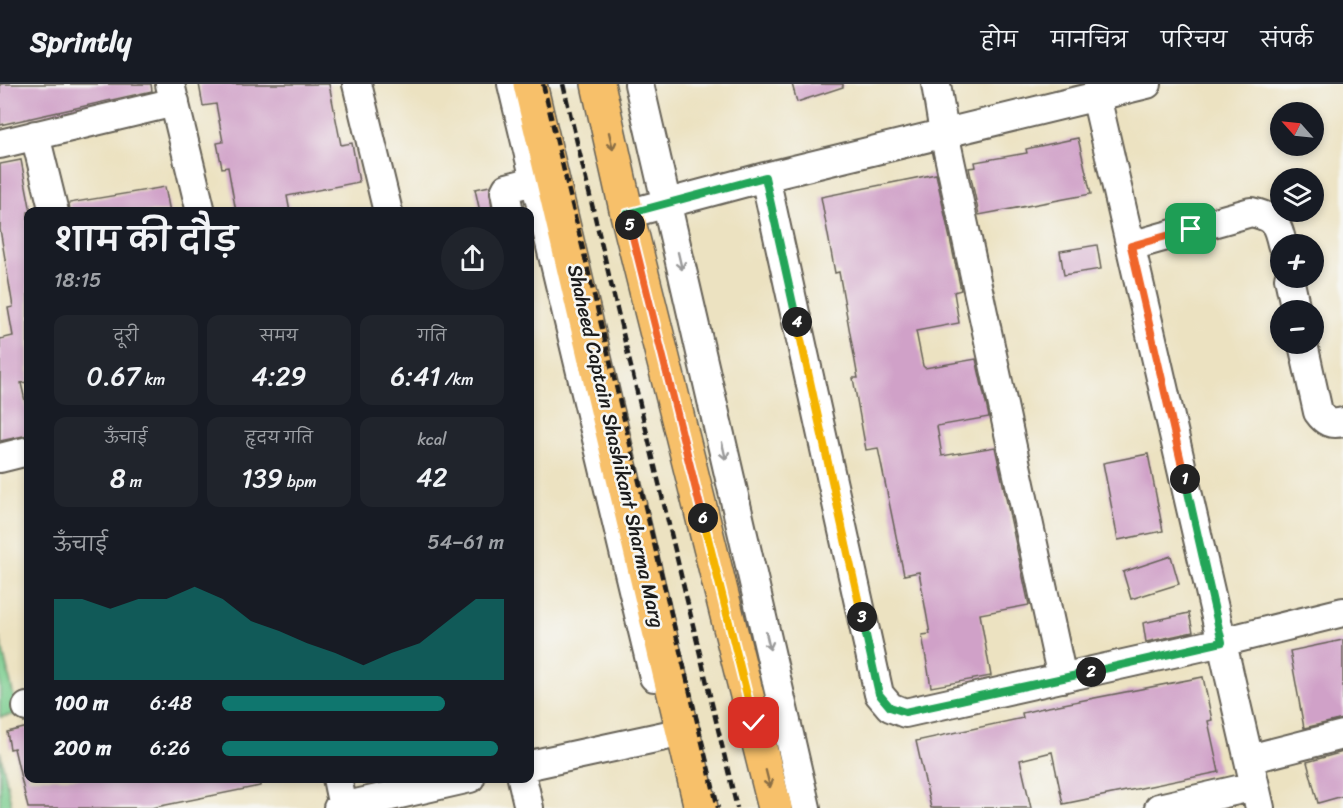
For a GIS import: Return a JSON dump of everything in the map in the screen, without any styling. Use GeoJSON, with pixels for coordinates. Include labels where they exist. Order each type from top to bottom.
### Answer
{"type":"FeatureCollection","features":[{"type":"Feature","properties":{"kind":"main road","name":"Shaheed Captain Shashikant Sharma Marg"},"geometry":{"type":"LineString","coordinates":[[530,84],[676,734],[701,808]]}},
{"type":"Feature","properties":{"kind":"main road"},"geometry":{"type":"LineString","coordinates":[[598,84],[627,214],[775,808]]}},
{"type":"Feature","properties":{"kind":"street"},"geometry":{"type":"LineString","coordinates":[[357,84],[387,207]]}},
{"type":"Feature","properties":{"kind":"street"},"geometry":{"type":"LineString","coordinates":[[512,84],[534,181],[537,222],[676,734],[684,808]]}},
{"type":"Feature","properties":{"kind":"street"},"geometry":{"type":"LineString","coordinates":[[639,84],[806,808]]}},
{"type":"Feature","properties":{"kind":"street"},"geometry":{"type":"LineString","coordinates":[[936,84],[944,133],[1062,678]]}},
{"type":"Feature","properties":{"kind":"street"},"geometry":{"type":"LineString","coordinates":[[627,214],[765,177],[1147,84]]}},
{"type":"Feature","properties":{"kind":"street"},"geometry":{"type":"LineString","coordinates":[[0,144],[173,93],[200,207]]}},
{"type":"Feature","properties":{"kind":"street"},"geometry":{"type":"LineString","coordinates":[[1096,96],[1258,797],[1159,808]]}},
{"type":"Feature","properties":{"kind":"street"},"geometry":{"type":"LineString","coordinates":[[35,135],[53,207]]}},
{"type":"Feature","properties":{"kind":"street"},"geometry":{"type":"LineString","coordinates":[[765,177],[879,694],[890,707],[905,712],[1222,642],[1343,612]]}},
{"type":"Feature","properties":{"kind":"street"},"geometry":{"type":"LineString","coordinates":[[508,207],[505,192],[507,188],[534,181]]}},
{"type":"Feature","properties":{"kind":"street"},"geometry":{"type":"LineString","coordinates":[[1131,246],[1251,212],[1266,215],[1277,225],[1279,234]]}},
{"type":"Feature","properties":{"kind":"street"},"geometry":{"type":"LineString","coordinates":[[1305,354],[1318,412],[1324,420],[1335,424],[1343,422]]}},
{"type":"Feature","properties":{"kind":"street"},"geometry":{"type":"LineString","coordinates":[[0,458],[24,452]]}},
{"type":"Feature","properties":{"kind":"street"},"geometry":{"type":"LineString","coordinates":[[534,764],[676,734]]}},
{"type":"Feature","properties":{"kind":"street"},"geometry":{"type":"LineString","coordinates":[[1249,759],[1343,735]]}},
{"type":"Feature","properties":{"kind":"street"},"geometry":{"type":"LineString","coordinates":[[338,783],[341,807],[448,783]]}},
{"type":"Feature","properties":{"kind":"street"},"geometry":{"type":"LineString","coordinates":[[523,783],[529,808]]}},
{"type":"Feature","properties":{"kind":"green space"},"geometry":{"type":"Polygon","coordinates":[[[0,638],[18,714],[0,717],[0,638]]]}},
{"type":"Feature","properties":{"kind":"green space"},"geometry":{"type":"Polygon","coordinates":[[[0,751],[12,808],[0,808],[0,751]]]}},
{"type":"Feature","properties":{"kind":"building"},"geometry":{"type":"Polygon","coordinates":[[[0,84],[151,84],[152,91],[0,125],[0,84]]]}},
{"type":"Feature","properties":{"kind":"building"},"geometry":{"type":"Polygon","coordinates":[[[199,84],[329,84],[341,145],[352,143],[359,182],[287,196],[289,207],[235,207],[228,167],[222,168],[217,143],[223,142],[216,104],[203,106],[199,84]]]}},
{"type":"Feature","properties":{"kind":"building"},"geometry":{"type":"Polygon","coordinates":[[[792,84],[843,84],[843,87],[797,102],[792,84]]]}},
{"type":"Feature","properties":{"kind":"building"},"geometry":{"type":"Polygon","coordinates":[[[1078,138],[1091,194],[979,215],[969,168],[976,167],[975,162],[1027,153],[1026,149],[1078,138]]]}},
{"type":"Feature","properties":{"kind":"building"},"geometry":{"type":"Polygon","coordinates":[[[21,160],[30,207],[24,207],[24,383],[21,383],[24,396],[24,436],[0,441],[0,339],[13,336],[8,308],[13,307],[0,229],[0,164],[21,160]]]}},
{"type":"Feature","properties":{"kind":"building"},"geometry":{"type":"Polygon","coordinates":[[[936,174],[961,290],[954,292],[959,323],[916,331],[923,366],[925,368],[976,359],[989,417],[937,426],[942,456],[995,447],[1029,605],[980,614],[991,676],[931,687],[922,635],[930,634],[919,572],[904,575],[878,448],[866,450],[853,378],[858,378],[839,272],[835,273],[821,197],[936,174]]]}},
{"type":"Feature","properties":{"kind":"building"},"geometry":{"type":"Polygon","coordinates":[[[490,186],[492,207],[479,207],[475,189],[490,186]]]}},
{"type":"Feature","properties":{"kind":"building"},"geometry":{"type":"Polygon","coordinates":[[[165,187],[169,207],[69,207],[69,203],[165,187]]]}},
{"type":"Feature","properties":{"kind":"building"},"geometry":{"type":"Polygon","coordinates":[[[1097,245],[1101,269],[1064,275],[1060,251],[1097,245]]]}},
{"type":"Feature","properties":{"kind":"building"},"geometry":{"type":"Polygon","coordinates":[[[1148,454],[1163,531],[1118,540],[1103,463],[1148,454]]]}},
{"type":"Feature","properties":{"kind":"building"},"geometry":{"type":"Polygon","coordinates":[[[1171,556],[1179,584],[1131,599],[1123,572],[1171,556]]]}},
{"type":"Feature","properties":{"kind":"building"},"geometry":{"type":"Polygon","coordinates":[[[1189,613],[1193,632],[1146,642],[1143,623],[1189,613]]]}},
{"type":"Feature","properties":{"kind":"building"},"geometry":{"type":"Polygon","coordinates":[[[1343,640],[1343,719],[1304,728],[1290,651],[1343,640]]]}},
{"type":"Feature","properties":{"kind":"building"},"geometry":{"type":"Polygon","coordinates":[[[1203,677],[1212,720],[1208,721],[1219,772],[1063,804],[1052,752],[1020,760],[1031,808],[931,808],[916,741],[1023,718],[1022,713],[1043,708],[1203,677]]]}},
{"type":"Feature","properties":{"kind":"building"},"geometry":{"type":"Polygon","coordinates":[[[24,728],[24,783],[260,783],[260,786],[151,808],[28,808],[14,748],[10,749],[7,732],[24,728]]]}},
{"type":"Feature","properties":{"kind":"building"},"geometry":{"type":"Polygon","coordinates":[[[1343,752],[1343,796],[1318,803],[1307,762],[1343,752]]]}},
{"type":"Feature","properties":{"kind":"railway"},"geometry":{"type":"LineString","coordinates":[[543,84],[718,808]]}},
{"type":"Feature","properties":{"kind":"railway"},"geometry":{"type":"LineString","coordinates":[[563,84],[737,808]]}},
{"type":"Feature","properties":{"kind":"route"},"geometry":{"type":"LineString","coordinates":[[754,723],[627,214],[765,177],[879,694],[890,707],[905,712],[1222,642],[1131,246],[1191,229]]}}]}
